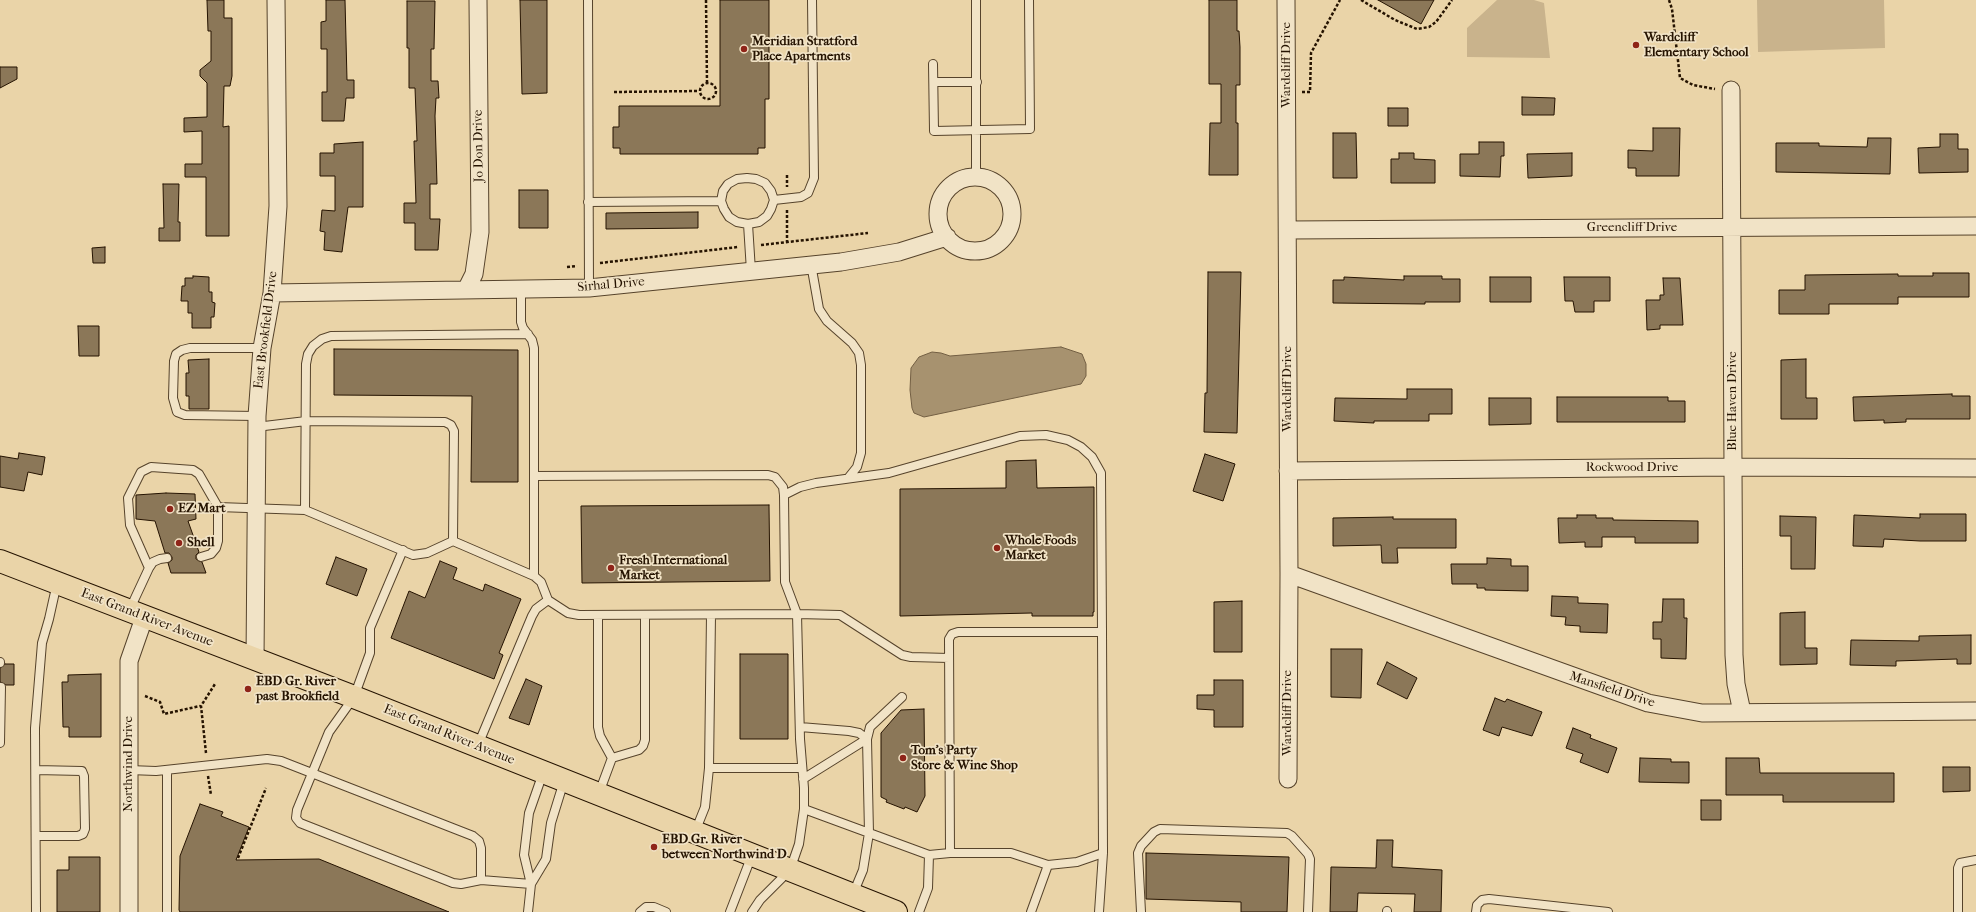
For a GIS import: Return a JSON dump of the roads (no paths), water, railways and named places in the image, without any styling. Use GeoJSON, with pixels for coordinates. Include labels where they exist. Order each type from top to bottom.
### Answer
{"type":"FeatureCollection","features":[{"type":"Feature","properties":{"kind":"main road","name":"East Grand River Avenue"},"geometry":{"type":"LineString","coordinates":[[0,561],[137,615],[354,697],[896,912]]}},
{"type":"Feature","properties":{"kind":"street","name":"East Brookfield Drive"},"geometry":{"type":"LineString","coordinates":[[255,660],[256,421],[262,348],[272,293],[278,206],[276,0]]}},
{"type":"Feature","properties":{"kind":"street","name":"Jo Don Drive"},"geometry":{"type":"LineString","coordinates":[[466,290],[474,274],[480,232],[478,0]]}},
{"type":"Feature","properties":{"kind":"street","name":"Wardcliff Drive"},"geometry":{"type":"LineString","coordinates":[[1286,0],[1289,574],[1288,779]]}},
{"type":"Feature","properties":{"kind":"street","name":"Blue Haven Drive"},"geometry":{"type":"LineString","coordinates":[[1731,90],[1734,655],[1736,684],[1742,712]]}},
{"type":"Feature","properties":{"kind":"street"},"geometry":{"type":"LineString","coordinates":[[976,177],[988,179],[999,185],[1007,195],[1011,206],[1012,218],[1008,230],[1001,240],[991,247],[980,250],[962,248],[947,237],[939,221],[939,203],[945,192],[953,183],[964,178],[976,177]]}},
{"type":"Feature","properties":{"kind":"street","name":"Greencliff Drive"},"geometry":{"type":"LineString","coordinates":[[1288,230],[1976,226]]}},
{"type":"Feature","properties":{"kind":"street","name":"Sirhal Drive"},"geometry":{"type":"LineString","coordinates":[[272,293],[589,288],[870,258],[899,252],[947,237]]}},
{"type":"Feature","properties":{"kind":"street","name":"Rockwood Drive"},"geometry":{"type":"LineString","coordinates":[[1288,471],[1733,467],[1976,468]]}},
{"type":"Feature","properties":{"kind":"street","name":"Mansfield Drive"},"geometry":{"type":"LineString","coordinates":[[1289,574],[1648,703],[1702,713],[1976,711]]}},
{"type":"Feature","properties":{"kind":"street","name":"Northwind Drive"},"geometry":{"type":"LineString","coordinates":[[129,912],[129,661],[137,615]]}},
{"type":"Feature","properties":{"kind":"lane"},"geometry":{"type":"LineString","coordinates":[[588,0],[589,288]]}},
{"type":"Feature","properties":{"kind":"lane"},"geometry":{"type":"LineString","coordinates":[[774,200],[801,198],[808,193],[814,178],[812,0]]}},
{"type":"Feature","properties":{"kind":"lane"},"geometry":{"type":"LineString","coordinates":[[976,0],[976,177]]}},
{"type":"Feature","properties":{"kind":"lane"},"geometry":{"type":"LineString","coordinates":[[933,64],[934,131],[1030,130],[1029,0]]}},
{"type":"Feature","properties":{"kind":"lane"},"geometry":{"type":"LineString","coordinates":[[934,82],[977,82]]}},
{"type":"Feature","properties":{"kind":"lane"},"geometry":{"type":"LineString","coordinates":[[747,178],[756,179],[765,183],[771,191],[774,200],[767,216],[759,222],[748,224],[737,222],[729,217],[721,201],[723,191],[728,184],[737,179],[747,178]]}},
{"type":"Feature","properties":{"kind":"lane"},"geometry":{"type":"LineString","coordinates":[[588,202],[721,201]]}},
{"type":"Feature","properties":{"kind":"lane"},"geometry":{"type":"LineString","coordinates":[[748,224],[751,271]]}},
{"type":"Feature","properties":{"kind":"lane"},"geometry":{"type":"LineString","coordinates":[[811,264],[819,309],[827,321],[852,343],[859,353],[862,365],[861,453],[857,467],[849,477]]}},
{"type":"Feature","properties":{"kind":"lane"},"geometry":{"type":"LineString","coordinates":[[521,290],[521,322],[534,348],[534,576]]}},
{"type":"Feature","properties":{"kind":"lane"},"geometry":{"type":"LineString","coordinates":[[305,510],[308,354],[313,346],[322,339],[336,336],[528,334]]}},
{"type":"Feature","properties":{"kind":"lane"},"geometry":{"type":"LineString","coordinates":[[262,348],[190,348],[182,350],[176,354],[174,361],[173,398],[178,412],[184,415],[256,421],[445,422],[451,425],[454,431],[453,540]]}},
{"type":"Feature","properties":{"kind":"lane"},"geometry":{"type":"LineString","coordinates":[[784,495],[800,487],[816,483],[849,477],[889,473],[1020,436],[1046,435],[1068,440],[1081,447],[1092,457],[1101,473],[1103,853],[1099,912]]}},
{"type":"Feature","properties":{"kind":"lane"},"geometry":{"type":"LineString","coordinates":[[149,568],[128,518],[128,498],[141,472],[151,467],[193,470],[199,474],[218,507],[218,540],[216,548],[211,554],[201,557]]}},
{"type":"Feature","properties":{"kind":"lane"},"geometry":{"type":"LineString","coordinates":[[534,476],[768,475],[776,477],[780,481],[784,495],[785,582],[797,614],[804,809],[799,844],[790,870],[760,900],[752,912]]}},
{"type":"Feature","properties":{"kind":"lane"},"geometry":{"type":"LineString","coordinates":[[218,507],[305,510],[413,555],[420,555],[453,540],[534,576],[541,582],[548,600],[568,613],[598,615],[840,615],[902,655],[911,657],[950,658]]}},
{"type":"Feature","properties":{"kind":"lane"},"geometry":{"type":"LineString","coordinates":[[403,550],[370,628],[370,653],[354,697],[329,732],[297,810],[296,818],[300,823],[453,883],[461,884],[481,880],[532,884]]}},
{"type":"Feature","properties":{"kind":"lane"},"geometry":{"type":"LineString","coordinates":[[137,615],[149,568],[153,562],[160,558],[167,558]]}},
{"type":"Feature","properties":{"kind":"lane"},"geometry":{"type":"LineString","coordinates":[[36,912],[37,836],[35,728],[40,660],[57,583]]}},
{"type":"Feature","properties":{"kind":"lane"},"geometry":{"type":"LineString","coordinates":[[478,746],[532,616],[536,609],[548,600]]}},
{"type":"Feature","properties":{"kind":"lane"},"geometry":{"type":"LineString","coordinates":[[598,615],[598,727],[600,736],[612,758],[599,794]]}},
{"type":"Feature","properties":{"kind":"lane"},"geometry":{"type":"LineString","coordinates":[[612,758],[639,750],[643,746],[645,740],[645,615]]}},
{"type":"Feature","properties":{"kind":"lane"},"geometry":{"type":"LineString","coordinates":[[695,832],[705,807],[709,768],[711,615]]}},
{"type":"Feature","properties":{"kind":"lane"},"geometry":{"type":"LineString","coordinates":[[950,853],[950,639],[952,634],[958,632],[1102,632]]}},
{"type":"Feature","properties":{"kind":"lane"},"geometry":{"type":"LineString","coordinates":[[0,743],[1,687]]}},
{"type":"Feature","properties":{"kind":"lane"},"geometry":{"type":"LineString","coordinates":[[853,895],[863,870],[869,833],[867,740],[870,727],[902,697]]}},
{"type":"Feature","properties":{"kind":"lane"},"geometry":{"type":"LineString","coordinates":[[800,727],[849,731],[859,733],[867,740]]}},
{"type":"Feature","properties":{"kind":"lane"},"geometry":{"type":"LineString","coordinates":[[804,778],[867,740]]}},
{"type":"Feature","properties":{"kind":"lane"},"geometry":{"type":"LineString","coordinates":[[129,770],[167,770],[266,759],[281,760],[473,836],[480,841],[481,880]]}},
{"type":"Feature","properties":{"kind":"lane"},"geometry":{"type":"LineString","coordinates":[[709,768],[802,768]]}},
{"type":"Feature","properties":{"kind":"lane"},"geometry":{"type":"LineString","coordinates":[[36,770],[82,771],[84,776],[85,829],[83,834],[78,836],[37,836]]}},
{"type":"Feature","properties":{"kind":"lane"},"geometry":{"type":"LineString","coordinates":[[167,770],[167,912]]}},
{"type":"Feature","properties":{"kind":"lane"},"geometry":{"type":"LineString","coordinates":[[532,884],[524,855],[529,812],[543,772]]}},
{"type":"Feature","properties":{"kind":"lane"},"geometry":{"type":"LineString","coordinates":[[528,912],[532,884],[546,859],[551,823],[565,780]]}},
{"type":"Feature","properties":{"kind":"lane"},"geometry":{"type":"LineString","coordinates":[[804,809],[929,855],[950,853],[1011,853],[1048,865],[1077,862],[1103,853]]}},
{"type":"Feature","properties":{"kind":"lane"},"geometry":{"type":"LineString","coordinates":[[1140,912],[1138,853],[1141,846],[1154,832],[1160,829],[1286,833],[1292,836],[1308,854],[1310,859],[1308,912]]}},
{"type":"Feature","properties":{"kind":"lane"},"geometry":{"type":"LineString","coordinates":[[730,912],[752,854]]}},
{"type":"Feature","properties":{"kind":"lane"},"geometry":{"type":"LineString","coordinates":[[919,912],[928,888],[929,855]]}},
{"type":"Feature","properties":{"kind":"lane"},"geometry":{"type":"LineString","coordinates":[[1958,912],[1958,868],[1960,862],[1976,860]]}},
{"type":"Feature","properties":{"kind":"lane"},"geometry":{"type":"LineString","coordinates":[[1031,912],[1048,865]]}},
{"type":"Feature","properties":{"kind":"lane"},"geometry":{"type":"LineString","coordinates":[[1476,912],[1477,905],[1482,900],[1489,899],[1608,912]]}},
{"type":"Feature","properties":{"kind":"lane"},"geometry":{"type":"LineString","coordinates":[[640,912],[646,908],[654,908],[666,912]]}},
{"type":"Feature","properties":{"kind":"place","name":"Wardcliff Elementary School"},"geometry":{"type":"Point","coordinates":[1636,45]}},
{"type":"Feature","properties":{"kind":"place","name":"Meridian Stratford Place Apartments"},"geometry":{"type":"Point","coordinates":[744,49]}},
{"type":"Feature","properties":{"kind":"place","name":"EZ Mart"},"geometry":{"type":"Point","coordinates":[170,509]}},
{"type":"Feature","properties":{"kind":"place","name":"Shell"},"geometry":{"type":"Point","coordinates":[179,543]}},
{"type":"Feature","properties":{"kind":"place","name":"Whole Foods Market"},"geometry":{"type":"Point","coordinates":[997,548]}},
{"type":"Feature","properties":{"kind":"place","name":"Fresh International Market"},"geometry":{"type":"Point","coordinates":[611,568]}},
{"type":"Feature","properties":{"kind":"place","name":"EBD Gr. River past Brookfield"},"geometry":{"type":"Point","coordinates":[248,689]}},
{"type":"Feature","properties":{"kind":"place","name":"Tom's Party Store & Wine Shop"},"geometry":{"type":"Point","coordinates":[903,758]}},
{"type":"Feature","properties":{"kind":"place","name":"EBD Gr. River between Northwind D"},"geometry":{"type":"Point","coordinates":[654,847]}}]}
